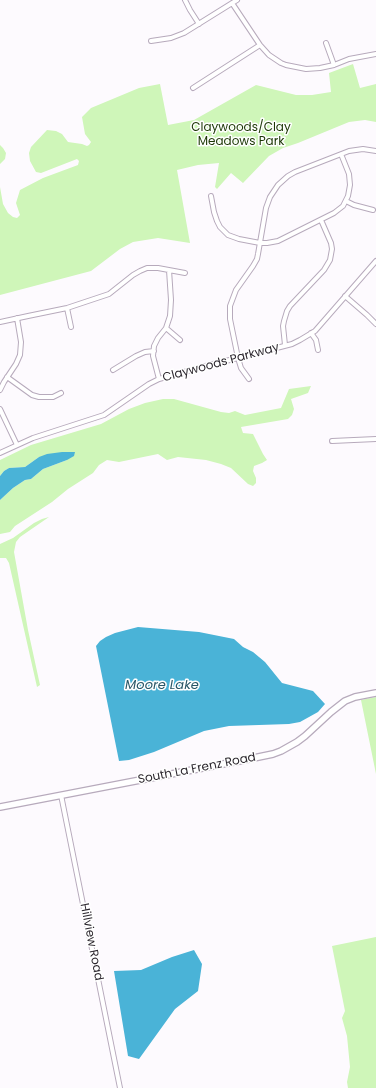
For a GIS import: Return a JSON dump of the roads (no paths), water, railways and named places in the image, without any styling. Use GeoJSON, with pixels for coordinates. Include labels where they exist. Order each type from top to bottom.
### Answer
{"type":"FeatureCollection","features":[{"type":"Feature","properties":{"kind":"street"},"geometry":{"type":"LineString","coordinates":[[185,0],[199,24]]}},
{"type":"Feature","properties":{"kind":"street"},"geometry":{"type":"LineString","coordinates":[[151,41],[178,35],[199,24],[237,0]]}},
{"type":"Feature","properties":{"kind":"street"},"geometry":{"type":"LineString","coordinates":[[232,3],[260,45],[269,55],[281,63],[306,69],[320,68],[334,65],[349,59],[376,54]]}},
{"type":"Feature","properties":{"kind":"street"},"geometry":{"type":"LineString","coordinates":[[326,43],[334,65]]}},
{"type":"Feature","properties":{"kind":"street"},"geometry":{"type":"LineString","coordinates":[[193,88],[260,45]]}},
{"type":"Feature","properties":{"kind":"street"},"geometry":{"type":"LineString","coordinates":[[249,379],[241,368],[238,358],[230,319],[230,306],[236,290],[253,266],[256,259],[268,203],[273,191],[288,176],[295,172],[341,154],[355,150],[376,151]]}},
{"type":"Feature","properties":{"kind":"street"},"geometry":{"type":"LineString","coordinates":[[211,196],[215,216],[220,227],[228,235],[238,239],[260,243],[278,241],[338,210],[346,201],[350,190],[350,180],[341,154]]}},
{"type":"Feature","properties":{"kind":"street"},"geometry":{"type":"LineString","coordinates":[[346,201],[354,205],[374,210]]}},
{"type":"Feature","properties":{"kind":"street"},"geometry":{"type":"LineString","coordinates":[[285,345],[283,326],[287,311],[324,270],[330,260],[331,243],[321,220]]}},
{"type":"Feature","properties":{"kind":"street","name":"Claywoods Parkway"},"geometry":{"type":"LineString","coordinates":[[0,453],[33,438],[104,415],[149,384],[159,379],[300,340],[315,331],[376,261]]}},
{"type":"Feature","properties":{"kind":"street"},"geometry":{"type":"LineString","coordinates":[[0,322],[67,308],[109,294],[133,275],[147,268],[158,268],[185,273]]}},
{"type":"Feature","properties":{"kind":"street"},"geometry":{"type":"LineString","coordinates":[[159,379],[153,356],[154,346],[166,328],[170,316],[171,300],[169,270]]}},
{"type":"Feature","properties":{"kind":"street"},"geometry":{"type":"LineString","coordinates":[[345,296],[376,324]]}},
{"type":"Feature","properties":{"kind":"street"},"geometry":{"type":"LineString","coordinates":[[67,308],[71,327]]}},
{"type":"Feature","properties":{"kind":"street"},"geometry":{"type":"LineString","coordinates":[[0,390],[20,355],[21,342],[17,318]]}},
{"type":"Feature","properties":{"kind":"street"},"geometry":{"type":"LineString","coordinates":[[166,328],[180,340]]}},
{"type":"Feature","properties":{"kind":"street"},"geometry":{"type":"LineString","coordinates":[[311,333],[316,340],[318,350]]}},
{"type":"Feature","properties":{"kind":"street"},"geometry":{"type":"LineString","coordinates":[[113,370],[136,356],[145,352],[154,351]]}},
{"type":"Feature","properties":{"kind":"street"},"geometry":{"type":"LineString","coordinates":[[7,377],[32,395],[39,397],[52,397],[61,393]]}},
{"type":"Feature","properties":{"kind":"street"},"geometry":{"type":"LineString","coordinates":[[0,409],[17,445]]}},
{"type":"Feature","properties":{"kind":"street"},"geometry":{"type":"LineString","coordinates":[[332,440],[376,439]]}},
{"type":"Feature","properties":{"kind":"street","name":"South La Frenz Road"},"geometry":{"type":"LineString","coordinates":[[0,807],[244,760],[281,751],[305,736],[338,706],[355,697],[376,693]]}},
{"type":"Feature","properties":{"kind":"street","name":"Hillview Road"},"geometry":{"type":"LineString","coordinates":[[61,795],[120,1088]]}},
{"type":"Feature","properties":{"kind":"water"},"geometry":{"type":"Polygon","coordinates":[[[75,452],[74,456],[67,460],[43,469],[31,479],[25,480],[13,488],[0,500],[0,476],[4,471],[9,468],[25,467],[39,457],[47,454],[75,452]]]}},
{"type":"Feature","properties":{"kind":"water","name":"Moore Lake"},"geometry":{"type":"Polygon","coordinates":[[[138,627],[199,632],[234,639],[265,662],[282,683],[313,691],[325,704],[318,712],[300,722],[289,724],[229,726],[204,731],[154,752],[129,760],[119,761],[96,646],[106,637],[138,627]]]}},
{"type":"Feature","properties":{"kind":"water"},"geometry":{"type":"Polygon","coordinates":[[[194,950],[202,964],[198,991],[175,1009],[139,1059],[128,1056],[114,971],[141,970],[172,957],[194,950]]]}},
{"type":"Feature","properties":{"kind":"park label","name":"Claywoods/Clay Meadows Park"},"geometry":{"type":"Point","coordinates":[241,135]}}]}
